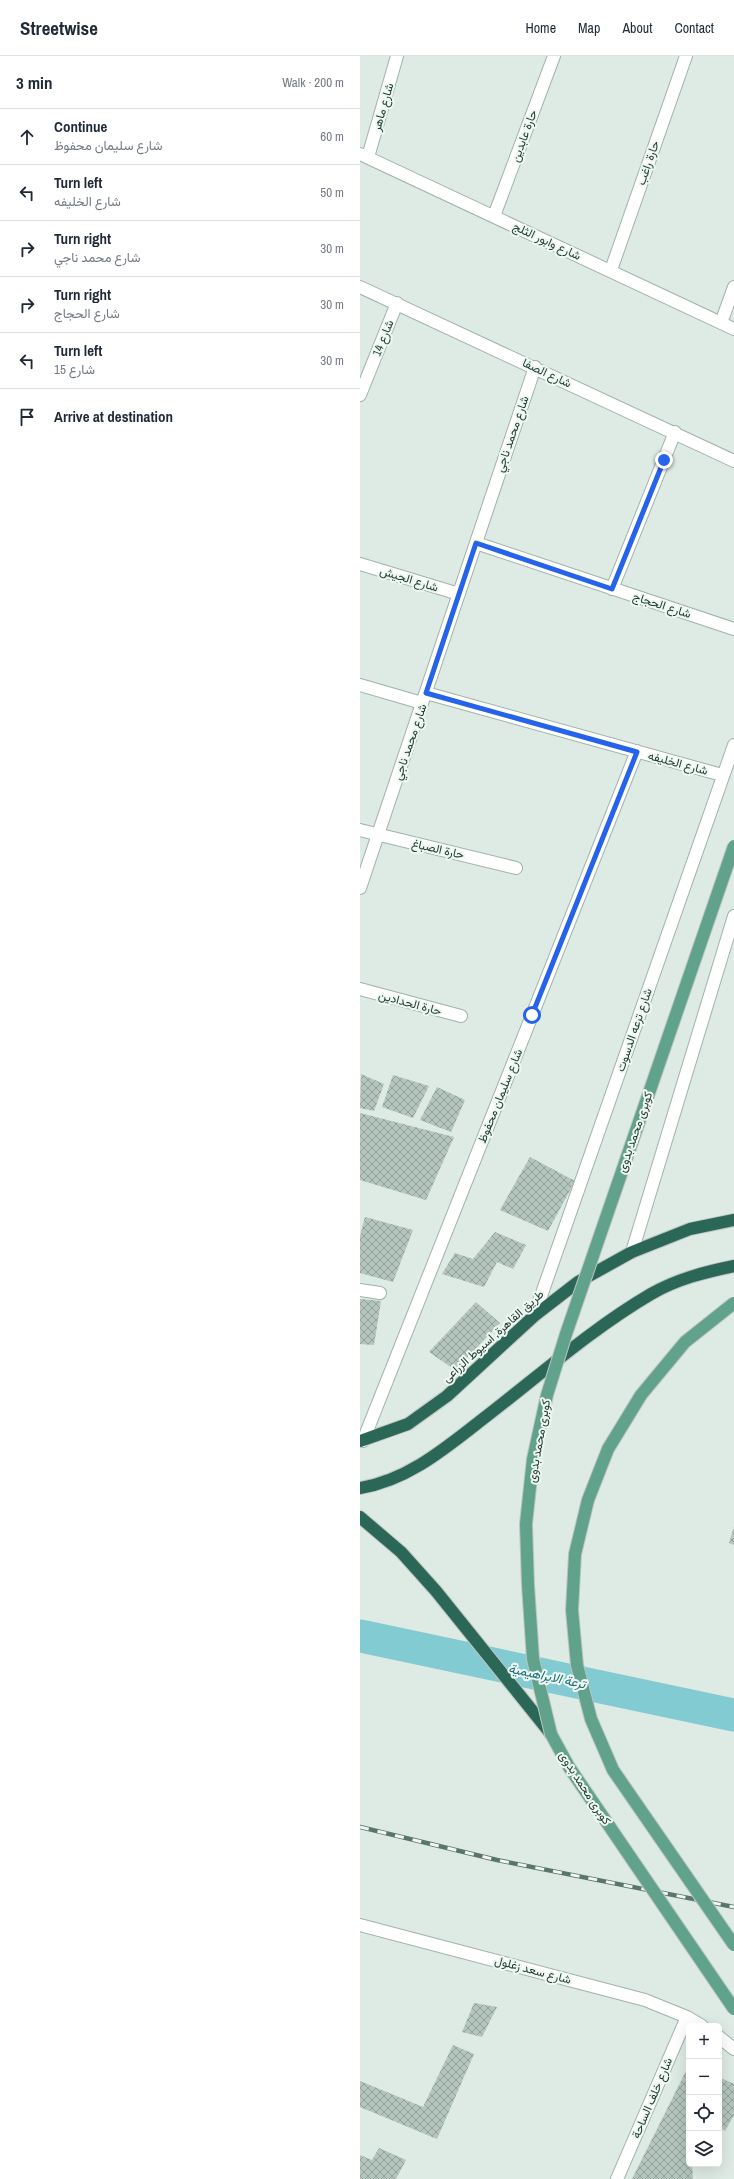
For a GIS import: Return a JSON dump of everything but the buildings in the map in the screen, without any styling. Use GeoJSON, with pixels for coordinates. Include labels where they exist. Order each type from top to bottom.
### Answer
{"type":"FeatureCollection","features":[{"type":"Feature","properties":{"kind":"highway","name":"طريق القاهرة, اسيوط الزراعى"},"geometry":{"type":"LineString","coordinates":[[361,1441],[408,1424],[447,1396],[534,1316],[578,1282],[632,1252],[690,1229],[734,1220]]}},
{"type":"Feature","properties":{"kind":"highway"},"geometry":{"type":"LineString","coordinates":[[360,1488],[375,1486],[426,1463],[603,1326],[652,1294],[695,1275],[734,1266]]}},
{"type":"Feature","properties":{"kind":"highway"},"geometry":{"type":"LineString","coordinates":[[360,1517],[400,1552],[436,1591],[551,1734]]}},
{"type":"Feature","properties":{"kind":"main road","name":"كوبرى محمد بدوى"},"geometry":{"type":"LineString","coordinates":[[734,846],[566,1334],[547,1395],[533,1459],[526,1524],[533,1659],[551,1734],[569,1767],[734,2009]]}},
{"type":"Feature","properties":{"kind":"main road"},"geometry":{"type":"LineString","coordinates":[[734,1304],[685,1342],[641,1395],[608,1449],[588,1500],[575,1554],[572,1610],[577,1665],[591,1719],[613,1770],[734,1945]]}},
{"type":"Feature","properties":{"kind":"street","name":"شارع ماهر"},"geometry":{"type":"LineString","coordinates":[[364,156],[397,56]]}},
{"type":"Feature","properties":{"kind":"street","name":"حارة عابدين"},"geometry":{"type":"LineString","coordinates":[[494,216],[554,56]]}},
{"type":"Feature","properties":{"kind":"street","name":"حارة راغب"},"geometry":{"type":"LineString","coordinates":[[611,270],[686,56]]}},
{"type":"Feature","properties":{"kind":"street","name":"شارع وابور الثلج"},"geometry":{"type":"LineString","coordinates":[[364,156],[611,270],[734,329]]}},
{"type":"Feature","properties":{"kind":"street","name":"شارع الصفا"},"geometry":{"type":"LineString","coordinates":[[360,286],[675,432],[734,461]]}},
{"type":"Feature","properties":{"kind":"street"},"geometry":{"type":"LineString","coordinates":[[721,323],[734,287]]}},
{"type":"Feature","properties":{"kind":"street","name":"شارع 14"},"geometry":{"type":"LineString","coordinates":[[360,395],[397,303]]}},
{"type":"Feature","properties":{"kind":"street","name":"شارع محمد ناجي"},"geometry":{"type":"LineString","coordinates":[[360,888],[535,367]]}},
{"type":"Feature","properties":{"kind":"street"},"geometry":{"type":"LineString","coordinates":[[612,589],[675,432]]}},
{"type":"Feature","properties":{"kind":"street","name":"شارع الحجاج"},"geometry":{"type":"LineString","coordinates":[[476,543],[734,629]]}},
{"type":"Feature","properties":{"kind":"street","name":"شارع الجيش"},"geometry":{"type":"LineString","coordinates":[[360,564],[459,594]]}},
{"type":"Feature","properties":{"kind":"street","name":"شارع الخليفه"},"geometry":{"type":"LineString","coordinates":[[360,685],[424,698],[722,775]]}},
{"type":"Feature","properties":{"kind":"street","name":"شارع ترعه الدسوت"},"geometry":{"type":"LineString","coordinates":[[534,1316],[722,775],[734,745]]}},
{"type":"Feature","properties":{"kind":"street","name":"شارع سليمان محفوظ"},"geometry":{"type":"LineString","coordinates":[[361,1441],[637,752]]}},
{"type":"Feature","properties":{"kind":"street","name":"حارة الصباغ"},"geometry":{"type":"LineString","coordinates":[[360,830],[516,868]]}},
{"type":"Feature","properties":{"kind":"street"},"geometry":{"type":"LineString","coordinates":[[632,1252],[729,953],[734,916]]}},
{"type":"Feature","properties":{"kind":"street","name":"حارة الحدادين"},"geometry":{"type":"LineString","coordinates":[[360,989],[461,1016]]}},
{"type":"Feature","properties":{"kind":"street"},"geometry":{"type":"LineString","coordinates":[[360,1290],[380,1293]]}},
{"type":"Feature","properties":{"kind":"street","name":"شارع سعد زغلول"},"geometry":{"type":"LineString","coordinates":[[360,1925],[646,2000],[687,2017],[697,2023]]}},
{"type":"Feature","properties":{"kind":"street","name":"شارع خلف الساحة"},"geometry":{"type":"LineString","coordinates":[[617,2179],[687,2017]]}},
{"type":"Feature","properties":{"kind":"street"},"geometry":{"type":"LineString","coordinates":[[722,2039],[734,2048]]}},
{"type":"Feature","properties":{"kind":"waterway","name":"ترعة الابراهيمية"},"geometry":{"type":"LineString","coordinates":[[360,1636],[734,1715]]}},
{"type":"Feature","properties":{"kind":"railway"},"geometry":{"type":"LineString","coordinates":[[360,1827],[497,1860],[734,1907]]}},
{"type":"Feature","properties":{"kind":"route"},"geometry":{"type":"LineString","coordinates":[[532,1015],[637,752],[426,693],[476,543],[612,589],[664,460]]}}]}
